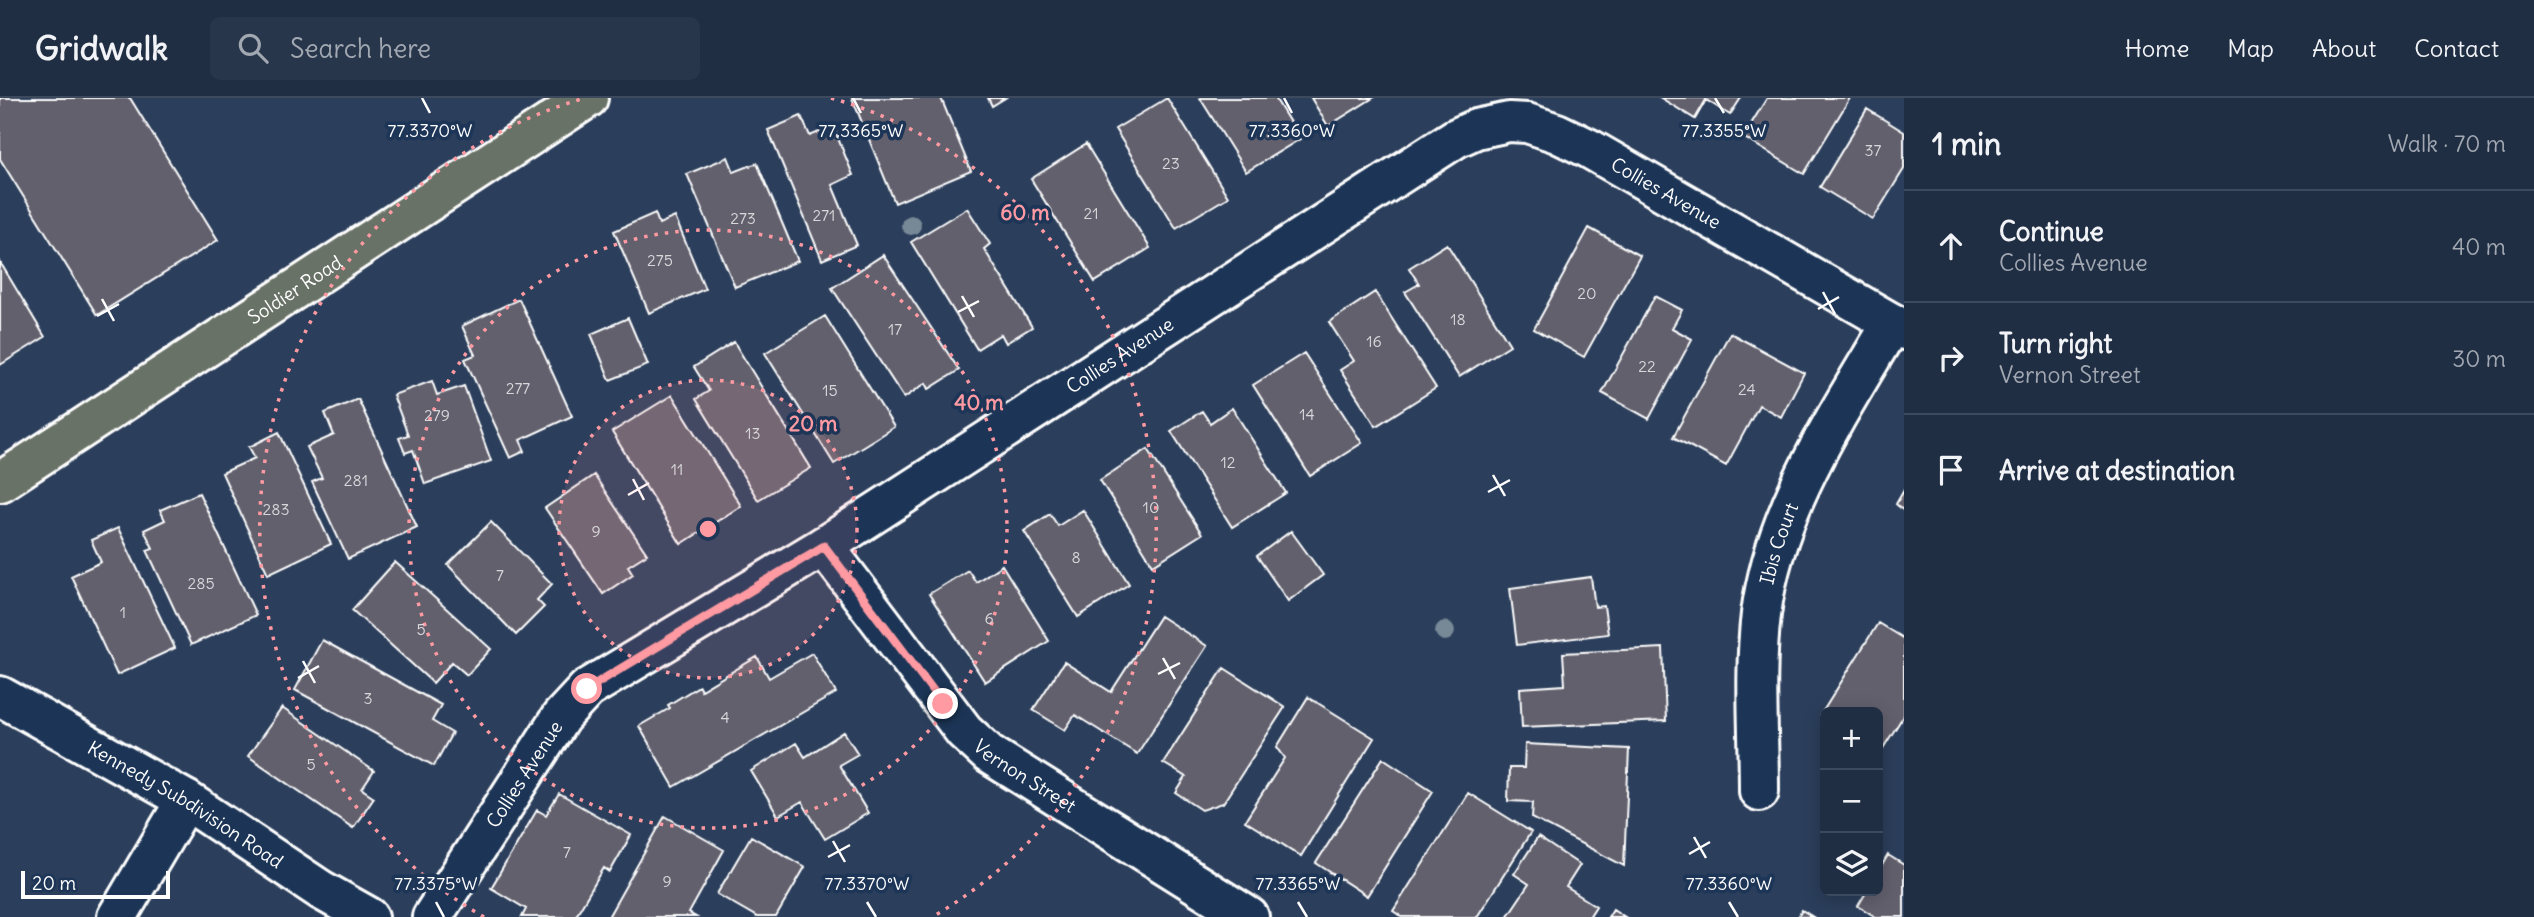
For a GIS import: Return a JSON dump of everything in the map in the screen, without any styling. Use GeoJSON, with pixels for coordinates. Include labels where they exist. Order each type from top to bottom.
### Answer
{"type":"FeatureCollection","features":[{"type":"Feature","properties":{"kind":"main road","name":"Soldier Road"},"geometry":{"type":"LineString","coordinates":[[0,482],[588,98]]}},
{"type":"Feature","properties":{"kind":"street","name":"Collies Avenue"},"geometry":{"type":"LineString","coordinates":[[432,917],[573,702],[603,678],[824,546],[1456,138],[1493,125],[1527,123],[1590,149],[1898,327]]}},
{"type":"Feature","properties":{"kind":"street","name":"Ibis Court"},"geometry":{"type":"LineString","coordinates":[[1759,791],[1758,676],[1761,614],[1773,558],[1791,505],[1815,455],[1898,327]]}},
{"type":"Feature","properties":{"kind":"street","name":"Vernon Street"},"geometry":{"type":"LineString","coordinates":[[824,546],[964,731],[989,754],[1249,917]]}},
{"type":"Feature","properties":{"kind":"street","name":"Kennedy Subdivision Road"},"geometry":{"type":"LineString","coordinates":[[0,696],[186,800],[321,890],[369,917]]}},
{"type":"Feature","properties":{"kind":"street"},"geometry":{"type":"LineString","coordinates":[[117,917],[186,800]]}},
{"type":"Feature","properties":{"kind":"building"},"geometry":{"type":"Polygon","coordinates":[[[0,98],[130,98],[218,240],[97,315],[0,159],[0,98]]]}},
{"type":"Feature","properties":{"kind":"building"},"geometry":{"type":"Polygon","coordinates":[[[852,98],[941,98],[971,171],[895,203],[852,98]]]}},
{"type":"Feature","properties":{"kind":"building"},"geometry":{"type":"Polygon","coordinates":[[[988,98],[1005,98],[992,106],[988,98]]]}},
{"type":"Feature","properties":{"kind":"building"},"geometry":{"type":"Polygon","coordinates":[[[1167,98],[1228,197],[1176,228],[1115,129],[1167,98]]]}},
{"type":"Feature","properties":{"kind":"building"},"geometry":{"type":"Polygon","coordinates":[[[1200,98],[1275,98],[1300,139],[1246,172],[1200,98]]]}},
{"type":"Feature","properties":{"kind":"building"},"geometry":{"type":"Polygon","coordinates":[[[1311,98],[1373,98],[1328,126],[1311,98]]]}},
{"type":"Feature","properties":{"kind":"building"},"geometry":{"type":"Polygon","coordinates":[[[1661,98],[1741,98],[1730,115],[1706,100],[1695,119],[1661,98]]]}},
{"type":"Feature","properties":{"kind":"building"},"geometry":{"type":"Polygon","coordinates":[[[1767,98],[1850,98],[1804,174],[1743,137],[1767,98]]]}},
{"type":"Feature","properties":{"kind":"building"},"geometry":{"type":"Polygon","coordinates":[[[1867,109],[1904,132],[1904,169],[1873,219],[1820,187],[1867,109]]]}},
{"type":"Feature","properties":{"kind":"building"},"geometry":{"type":"Polygon","coordinates":[[[801,116],[810,136],[833,126],[853,175],[832,185],[857,245],[822,260],[768,130],[801,116]]]}},
{"type":"Feature","properties":{"kind":"building"},"geometry":{"type":"Polygon","coordinates":[[[1086,144],[1150,248],[1095,282],[1031,179],[1086,144]]]}},
{"type":"Feature","properties":{"kind":"building"},"geometry":{"type":"Polygon","coordinates":[[[728,157],[734,172],[757,163],[798,261],[735,287],[687,174],[728,157]]]}},
{"type":"Feature","properties":{"kind":"building"},"geometry":{"type":"Polygon","coordinates":[[[967,208],[990,244],[984,249],[1032,327],[1006,343],[1001,334],[977,349],[911,242],[967,208]]]}},
{"type":"Feature","properties":{"kind":"building"},"geometry":{"type":"Polygon","coordinates":[[[655,213],[659,224],[675,217],[705,289],[649,313],[614,231],[655,213]]]}},
{"type":"Feature","properties":{"kind":"building"},"geometry":{"type":"Polygon","coordinates":[[[1589,228],[1640,256],[1584,357],[1534,329],[1589,228]]]}},
{"type":"Feature","properties":{"kind":"building"},"geometry":{"type":"Polygon","coordinates":[[[1447,244],[1510,345],[1459,377],[1405,292],[1419,284],[1409,268],[1447,244]]]}},
{"type":"Feature","properties":{"kind":"building"},"geometry":{"type":"Polygon","coordinates":[[[883,255],[959,370],[929,389],[926,383],[904,398],[832,288],[883,255]]]}},
{"type":"Feature","properties":{"kind":"building"},"geometry":{"type":"Polygon","coordinates":[[[0,262],[45,337],[0,365],[0,262]]]}},
{"type":"Feature","properties":{"kind":"building"},"geometry":{"type":"Polygon","coordinates":[[[1375,292],[1436,388],[1376,426],[1340,370],[1354,361],[1329,322],[1375,292]]]}},
{"type":"Feature","properties":{"kind":"building"},"geometry":{"type":"Polygon","coordinates":[[[1655,296],[1682,310],[1672,328],[1692,339],[1649,419],[1602,393],[1655,296]]]}},
{"type":"Feature","properties":{"kind":"building"},"geometry":{"type":"Polygon","coordinates":[[[519,299],[572,416],[520,440],[525,451],[510,458],[465,359],[475,355],[462,326],[519,299]]]}},
{"type":"Feature","properties":{"kind":"building"},"geometry":{"type":"Polygon","coordinates":[[[825,316],[894,427],[834,464],[765,353],[825,316]]]}},
{"type":"Feature","properties":{"kind":"building"},"geometry":{"type":"Polygon","coordinates":[[[628,318],[648,365],[610,380],[591,334],[628,318]]]}},
{"type":"Feature","properties":{"kind":"building"},"geometry":{"type":"Polygon","coordinates":[[[1730,333],[1804,373],[1781,417],[1759,405],[1726,466],[1673,437],[1730,333]]]}},
{"type":"Feature","properties":{"kind":"building"},"geometry":{"type":"Polygon","coordinates":[[[734,342],[811,468],[758,500],[696,399],[709,391],[694,367],[734,342]]]}},
{"type":"Feature","properties":{"kind":"building"},"geometry":{"type":"Polygon","coordinates":[[[1304,353],[1362,443],[1310,476],[1253,385],[1304,353]]]}},
{"type":"Feature","properties":{"kind":"building"},"geometry":{"type":"Polygon","coordinates":[[[432,381],[437,395],[464,386],[491,461],[425,484],[413,450],[405,453],[399,438],[408,435],[393,395],[432,381]]]}},
{"type":"Feature","properties":{"kind":"building"},"geometry":{"type":"Polygon","coordinates":[[[672,395],[741,506],[681,544],[612,432],[672,395]]]}},
{"type":"Feature","properties":{"kind":"building"},"geometry":{"type":"Polygon","coordinates":[[[358,399],[417,527],[348,559],[312,482],[322,478],[307,447],[334,435],[325,413],[358,399]]]}},
{"type":"Feature","properties":{"kind":"building"},"geometry":{"type":"Polygon","coordinates":[[[1232,408],[1286,493],[1232,527],[1171,431],[1202,411],[1210,423],[1232,408]]]}},
{"type":"Feature","properties":{"kind":"building"},"geometry":{"type":"Polygon","coordinates":[[[279,432],[331,544],[268,574],[222,473],[255,458],[249,447],[279,432]]]}},
{"type":"Feature","properties":{"kind":"building"},"geometry":{"type":"Polygon","coordinates":[[[1148,449],[1202,534],[1153,565],[1100,480],[1148,449]]]}},
{"type":"Feature","properties":{"kind":"building"},"geometry":{"type":"Polygon","coordinates":[[[594,475],[647,554],[628,566],[633,574],[603,594],[545,508],[594,475]]]}},
{"type":"Feature","properties":{"kind":"building"},"geometry":{"type":"Polygon","coordinates":[[[1904,490],[1904,511],[1896,504],[1904,490]]]}},
{"type":"Feature","properties":{"kind":"building"},"geometry":{"type":"Polygon","coordinates":[[[199,493],[256,615],[191,645],[147,550],[153,548],[144,530],[165,520],[160,510],[199,493]]]}},
{"type":"Feature","properties":{"kind":"building"},"geometry":{"type":"Polygon","coordinates":[[[1083,510],[1129,584],[1078,617],[1024,531],[1050,514],[1058,526],[1083,510]]]}},
{"type":"Feature","properties":{"kind":"building"},"geometry":{"type":"Polygon","coordinates":[[[491,522],[552,584],[537,600],[544,607],[516,635],[448,565],[491,522]]]}},
{"type":"Feature","properties":{"kind":"building"},"geometry":{"type":"Polygon","coordinates":[[[118,528],[175,648],[117,675],[71,576],[101,562],[91,540],[118,528]]]}},
{"type":"Feature","properties":{"kind":"building"},"geometry":{"type":"Polygon","coordinates":[[[1291,531],[1323,575],[1288,601],[1257,556],[1291,531]]]}},
{"type":"Feature","properties":{"kind":"building"},"geometry":{"type":"Polygon","coordinates":[[[395,562],[491,649],[467,675],[452,662],[433,683],[352,610],[395,562]]]}},
{"type":"Feature","properties":{"kind":"building"},"geometry":{"type":"Polygon","coordinates":[[[1002,565],[1049,641],[985,682],[929,594],[968,570],[976,582],[1002,565]]]}},
{"type":"Feature","properties":{"kind":"building"},"geometry":{"type":"Polygon","coordinates":[[[1591,577],[1595,607],[1604,606],[1608,634],[1517,645],[1510,588],[1591,577]]]}},
{"type":"Feature","properties":{"kind":"building"},"geometry":{"type":"Polygon","coordinates":[[[1160,616],[1207,646],[1137,754],[1075,715],[1065,730],[1033,710],[1064,662],[1111,692],[1160,616]]]}},
{"type":"Feature","properties":{"kind":"building"},"geometry":{"type":"Polygon","coordinates":[[[1878,623],[1904,639],[1904,715],[1883,748],[1883,707],[1826,707],[1878,623]]]}},
{"type":"Feature","properties":{"kind":"building"},"geometry":{"type":"Polygon","coordinates":[[[322,640],[441,705],[432,721],[452,733],[434,766],[295,690],[322,640]]]}},
{"type":"Feature","properties":{"kind":"building"},"geometry":{"type":"Polygon","coordinates":[[[1663,648],[1666,721],[1522,727],[1520,688],[1565,685],[1563,653],[1663,648]]]}},
{"type":"Feature","properties":{"kind":"building"},"geometry":{"type":"Polygon","coordinates":[[[812,653],[836,693],[674,787],[639,726],[670,708],[668,705],[699,686],[701,690],[757,657],[769,678],[812,653]]]}},
{"type":"Feature","properties":{"kind":"building"},"geometry":{"type":"Polygon","coordinates":[[[1224,668],[1285,707],[1223,803],[1202,810],[1176,793],[1186,777],[1163,763],[1224,668]]]}},
{"type":"Feature","properties":{"kind":"building"},"geometry":{"type":"Polygon","coordinates":[[[1308,697],[1374,738],[1301,856],[1245,821],[1285,758],[1277,747],[1308,697]]]}},
{"type":"Feature","properties":{"kind":"building"},"geometry":{"type":"Polygon","coordinates":[[[282,708],[374,771],[362,789],[374,797],[353,828],[248,756],[282,708]]]}},
{"type":"Feature","properties":{"kind":"building"},"geometry":{"type":"Polygon","coordinates":[[[844,732],[858,754],[839,765],[868,813],[825,839],[802,802],[778,816],[751,771],[796,743],[805,757],[844,732]]]}},
{"type":"Feature","properties":{"kind":"building"},"geometry":{"type":"Polygon","coordinates":[[[1525,744],[1629,749],[1624,866],[1532,818],[1533,802],[1508,801],[1509,768],[1524,768],[1525,744]]]}},
{"type":"Feature","properties":{"kind":"building"},"geometry":{"type":"Polygon","coordinates":[[[1383,758],[1433,791],[1367,896],[1316,863],[1383,758]]]}},
{"type":"Feature","properties":{"kind":"building"},"geometry":{"type":"Polygon","coordinates":[[[1468,793],[1531,832],[1477,917],[1402,917],[1393,911],[1468,793]]]}},
{"type":"Feature","properties":{"kind":"building"},"geometry":{"type":"Polygon","coordinates":[[[559,794],[631,835],[610,872],[604,868],[575,917],[522,917],[526,909],[491,888],[537,810],[546,815],[559,794]]]}},
{"type":"Feature","properties":{"kind":"building"},"geometry":{"type":"Polygon","coordinates":[[[665,816],[724,850],[689,913],[696,917],[608,917],[665,816]]]}},
{"type":"Feature","properties":{"kind":"building"},"geometry":{"type":"Polygon","coordinates":[[[751,836],[805,867],[776,917],[757,917],[717,894],[751,836]]]}},
{"type":"Feature","properties":{"kind":"building"},"geometry":{"type":"Polygon","coordinates":[[[1538,837],[1580,865],[1566,887],[1596,906],[1589,917],[1507,917],[1529,884],[1514,874],[1538,837]]]}},
{"type":"Feature","properties":{"kind":"building"},"geometry":{"type":"Polygon","coordinates":[[[1888,855],[1904,865],[1904,917],[1876,917],[1858,906],[1864,896],[1883,896],[1883,864],[1888,855]]]}},
{"type":"Feature","properties":{"kind":"building"},"geometry":{"type":"Polygon","coordinates":[[[1613,909],[1625,917],[1608,917],[1613,909]]]}},
{"type":"Feature","properties":{"kind":"building"},"geometry":{"type":"Polygon","coordinates":[[[1802,910],[1813,917],[1798,917],[1802,910]]]}},
{"type":"Feature","properties":{"kind":"route"},"geometry":{"type":"LineString","coordinates":[[587,689],[824,546],[943,704]]}}]}
